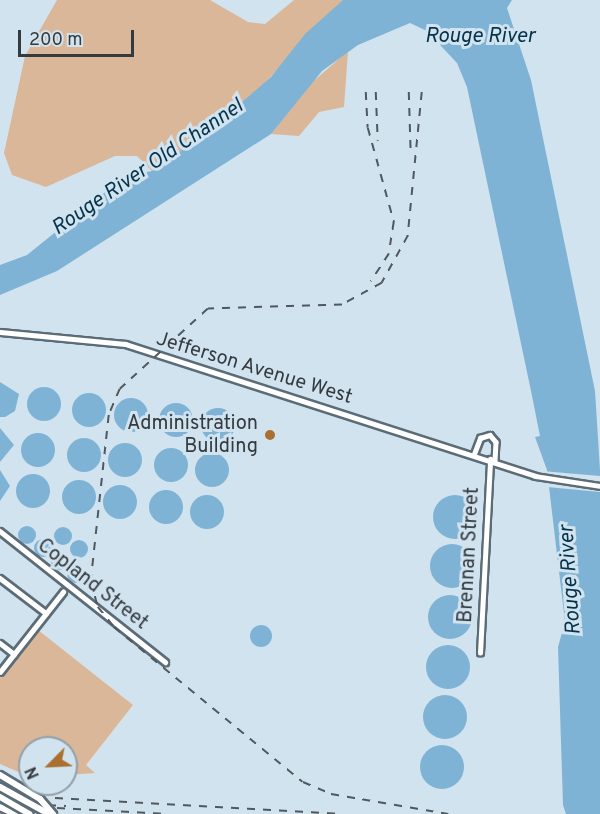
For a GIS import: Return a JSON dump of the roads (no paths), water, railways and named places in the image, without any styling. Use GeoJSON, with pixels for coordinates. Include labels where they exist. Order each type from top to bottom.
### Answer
{"type":"FeatureCollection","features":[{"type":"Feature","properties":{"kind":"highway"},"geometry":{"type":"LineString","coordinates":[[0,775],[40,799],[51,814]]}},
{"type":"Feature","properties":{"kind":"highway"},"geometry":{"type":"LineString","coordinates":[[0,787],[51,814]]}},
{"type":"Feature","properties":{"kind":"highway"},"geometry":{"type":"LineString","coordinates":[[0,797],[30,814]]}},
{"type":"Feature","properties":{"kind":"highway"},"geometry":{"type":"LineString","coordinates":[[0,807],[15,814]]}},
{"type":"Feature","properties":{"kind":"main road","name":"Jefferson Avenue West"},"geometry":{"type":"LineString","coordinates":[[0,332],[125,344],[544,478],[600,486]]}},
{"type":"Feature","properties":{"kind":"street"},"geometry":{"type":"LineString","coordinates":[[474,454],[480,438],[490,435],[493,460]]}},
{"type":"Feature","properties":{"kind":"street","name":"Brennan Street"},"geometry":{"type":"LineString","coordinates":[[480,653],[493,460]]}},
{"type":"Feature","properties":{"kind":"street","name":"Copland Street"},"geometry":{"type":"LineString","coordinates":[[0,531],[165,662]]}},
{"type":"Feature","properties":{"kind":"street"},"geometry":{"type":"LineString","coordinates":[[0,578],[46,613]]}},
{"type":"Feature","properties":{"kind":"street"},"geometry":{"type":"LineString","coordinates":[[0,672],[63,591]]}},
{"type":"Feature","properties":{"kind":"street"},"geometry":{"type":"LineString","coordinates":[[0,643],[14,654]]}},
{"type":"Feature","properties":{"kind":"water","name":"Rouge River"},"geometry":{"type":"Polygon","coordinates":[[[343,0],[512,0],[507,8],[531,80],[595,391],[600,470],[600,814],[566,814],[563,805],[558,647],[565,622],[547,470],[535,437],[540,436],[467,87],[457,63],[427,31],[410,23],[358,45],[322,71],[271,134],[57,271],[0,295],[0,265],[27,255],[125,176],[152,171],[205,134],[271,77],[305,34],[343,0]]]}},
{"type":"Feature","properties":{"kind":"water"},"geometry":{"type":"Polygon","coordinates":[[[0,382],[19,394],[15,411],[5,417],[0,417],[0,382]]]}},
{"type":"Feature","properties":{"kind":"water"},"geometry":{"type":"Polygon","coordinates":[[[44,387],[56,392],[61,404],[56,416],[44,421],[32,416],[27,404],[32,392],[44,387]]]}},
{"type":"Feature","properties":{"kind":"water"},"geometry":{"type":"Polygon","coordinates":[[[89,393],[101,398],[106,410],[101,422],[89,427],[77,422],[72,410],[77,398],[89,393]]]}},
{"type":"Feature","properties":{"kind":"water"},"geometry":{"type":"Polygon","coordinates":[[[131,398],[143,403],[148,415],[143,427],[131,432],[119,427],[114,415],[119,403],[131,398]]]}},
{"type":"Feature","properties":{"kind":"water"},"geometry":{"type":"Polygon","coordinates":[[[176,403],[188,408],[193,420],[188,432],[176,437],[164,432],[159,420],[164,408],[176,403]]]}},
{"type":"Feature","properties":{"kind":"water"},"geometry":{"type":"Polygon","coordinates":[[[218,408],[230,413],[235,425],[230,437],[218,442],[206,437],[201,425],[206,413],[218,408]]]}},
{"type":"Feature","properties":{"kind":"water"},"geometry":{"type":"Polygon","coordinates":[[[0,428],[14,445],[0,462],[0,428]]]}},
{"type":"Feature","properties":{"kind":"water"},"geometry":{"type":"Polygon","coordinates":[[[38,433],[50,438],[55,450],[50,462],[38,467],[26,462],[21,450],[26,438],[38,433]]]}},
{"type":"Feature","properties":{"kind":"water"},"geometry":{"type":"Polygon","coordinates":[[[84,438],[96,443],[101,455],[96,467],[84,472],[72,467],[67,455],[72,443],[84,438]]]}},
{"type":"Feature","properties":{"kind":"water"},"geometry":{"type":"Polygon","coordinates":[[[125,443],[137,448],[142,460],[137,472],[125,477],[113,472],[108,460],[113,448],[125,443]]]}},
{"type":"Feature","properties":{"kind":"water"},"geometry":{"type":"Polygon","coordinates":[[[171,448],[183,453],[188,465],[183,477],[171,482],[159,477],[154,465],[159,453],[171,448]]]}},
{"type":"Feature","properties":{"kind":"water"},"geometry":{"type":"Polygon","coordinates":[[[212,453],[224,458],[229,470],[224,482],[212,487],[200,482],[195,470],[200,458],[212,453]]]}},
{"type":"Feature","properties":{"kind":"water"},"geometry":{"type":"Polygon","coordinates":[[[0,470],[10,486],[0,501],[0,470]]]}},
{"type":"Feature","properties":{"kind":"water"},"geometry":{"type":"Polygon","coordinates":[[[33,474],[45,479],[50,491],[45,503],[33,508],[21,503],[16,491],[21,479],[33,474]]]}},
{"type":"Feature","properties":{"kind":"water"},"geometry":{"type":"Polygon","coordinates":[[[79,480],[91,485],[96,497],[91,509],[79,514],[67,509],[62,497],[67,485],[79,480]]]}},
{"type":"Feature","properties":{"kind":"water"},"geometry":{"type":"Polygon","coordinates":[[[120,485],[132,490],[137,502],[132,514],[120,519],[108,514],[103,502],[108,490],[120,485]]]}},
{"type":"Feature","properties":{"kind":"water"},"geometry":{"type":"Polygon","coordinates":[[[166,490],[178,495],[183,507],[178,519],[166,524],[154,519],[149,507],[154,495],[166,490]]]}},
{"type":"Feature","properties":{"kind":"water"},"geometry":{"type":"Polygon","coordinates":[[[207,495],[219,500],[224,512],[219,524],[207,529],[195,524],[190,512],[195,500],[207,495]]]}},
{"type":"Feature","properties":{"kind":"water"},"geometry":{"type":"Polygon","coordinates":[[[455,495],[470,502],[477,517],[470,532],[455,539],[440,532],[433,517],[440,502],[455,495]]]}},
{"type":"Feature","properties":{"kind":"water"},"geometry":{"type":"Polygon","coordinates":[[[23,526],[31,526],[36,531],[34,542],[23,544],[18,539],[18,531],[23,526]]]}},
{"type":"Feature","properties":{"kind":"water"},"geometry":{"type":"Polygon","coordinates":[[[59,527],[67,527],[72,532],[70,543],[59,545],[54,540],[54,532],[59,527]]]}},
{"type":"Feature","properties":{"kind":"water"},"geometry":{"type":"Polygon","coordinates":[[[39,539],[47,539],[52,544],[50,555],[39,557],[34,552],[34,544],[39,539]]]}},
{"type":"Feature","properties":{"kind":"water"},"geometry":{"type":"Polygon","coordinates":[[[75,540],[83,540],[88,545],[86,556],[75,558],[70,553],[70,545],[75,540]]]}},
{"type":"Feature","properties":{"kind":"water"},"geometry":{"type":"Polygon","coordinates":[[[452,544],[467,551],[474,566],[467,581],[452,588],[437,581],[430,566],[437,551],[452,544]]]}},
{"type":"Feature","properties":{"kind":"water"},"geometry":{"type":"Polygon","coordinates":[[[56,552],[64,552],[69,557],[67,568],[56,570],[51,565],[51,557],[56,552]]]}},
{"type":"Feature","properties":{"kind":"water"},"geometry":{"type":"Polygon","coordinates":[[[72,565],[80,565],[85,570],[83,581],[72,583],[67,578],[67,570],[72,565]]]}},
{"type":"Feature","properties":{"kind":"water"},"geometry":{"type":"Polygon","coordinates":[[[450,595],[465,602],[472,617],[465,632],[450,639],[435,632],[428,617],[435,602],[450,595]]]}},
{"type":"Feature","properties":{"kind":"water"},"geometry":{"type":"Polygon","coordinates":[[[261,625],[269,628],[272,636],[269,644],[261,647],[253,644],[250,636],[253,628],[261,625]]]}},
{"type":"Feature","properties":{"kind":"water"},"geometry":{"type":"Polygon","coordinates":[[[448,645],[463,652],[470,667],[463,682],[448,689],[433,682],[426,667],[433,652],[448,645]]]}},
{"type":"Feature","properties":{"kind":"water"},"geometry":{"type":"Polygon","coordinates":[[[445,695],[460,702],[467,717],[460,732],[445,739],[430,732],[423,717],[430,702],[445,695]]]}},
{"type":"Feature","properties":{"kind":"water"},"geometry":{"type":"Polygon","coordinates":[[[442,745],[457,752],[464,767],[457,782],[442,789],[427,782],[420,767],[427,752],[442,745]]]}},
{"type":"Feature","properties":{"kind":"railway"},"geometry":{"type":"LineString","coordinates":[[366,92],[368,128],[394,222],[389,254],[371,282]]}},
{"type":"Feature","properties":{"kind":"railway"},"geometry":{"type":"LineString","coordinates":[[376,92],[378,141]]}},
{"type":"Feature","properties":{"kind":"railway"},"geometry":{"type":"LineString","coordinates":[[409,92],[411,156]]}},
{"type":"Feature","properties":{"kind":"railway"},"geometry":{"type":"LineString","coordinates":[[422,92],[408,236],[382,283],[342,305],[208,309],[120,389],[109,415],[91,581],[98,607],[114,627],[303,782],[331,794],[448,814]]}},
{"type":"Feature","properties":{"kind":"railway"},"geometry":{"type":"LineString","coordinates":[[55,798],[343,814]]}},
{"type":"Feature","properties":{"kind":"railway"},"geometry":{"type":"LineString","coordinates":[[0,803],[66,806]]}},
{"type":"Feature","properties":{"kind":"railway"},"geometry":{"type":"LineString","coordinates":[[57,808],[168,814]]}},
{"type":"Feature","properties":{"kind":"place","name":"Administration Building"},"geometry":{"type":"Point","coordinates":[270,435]}},
{"type":"Feature","properties":{"kind":"water label","name":"Rouge River Old Channel"},"geometry":{"type":"Point","coordinates":[148,168]}}]}
